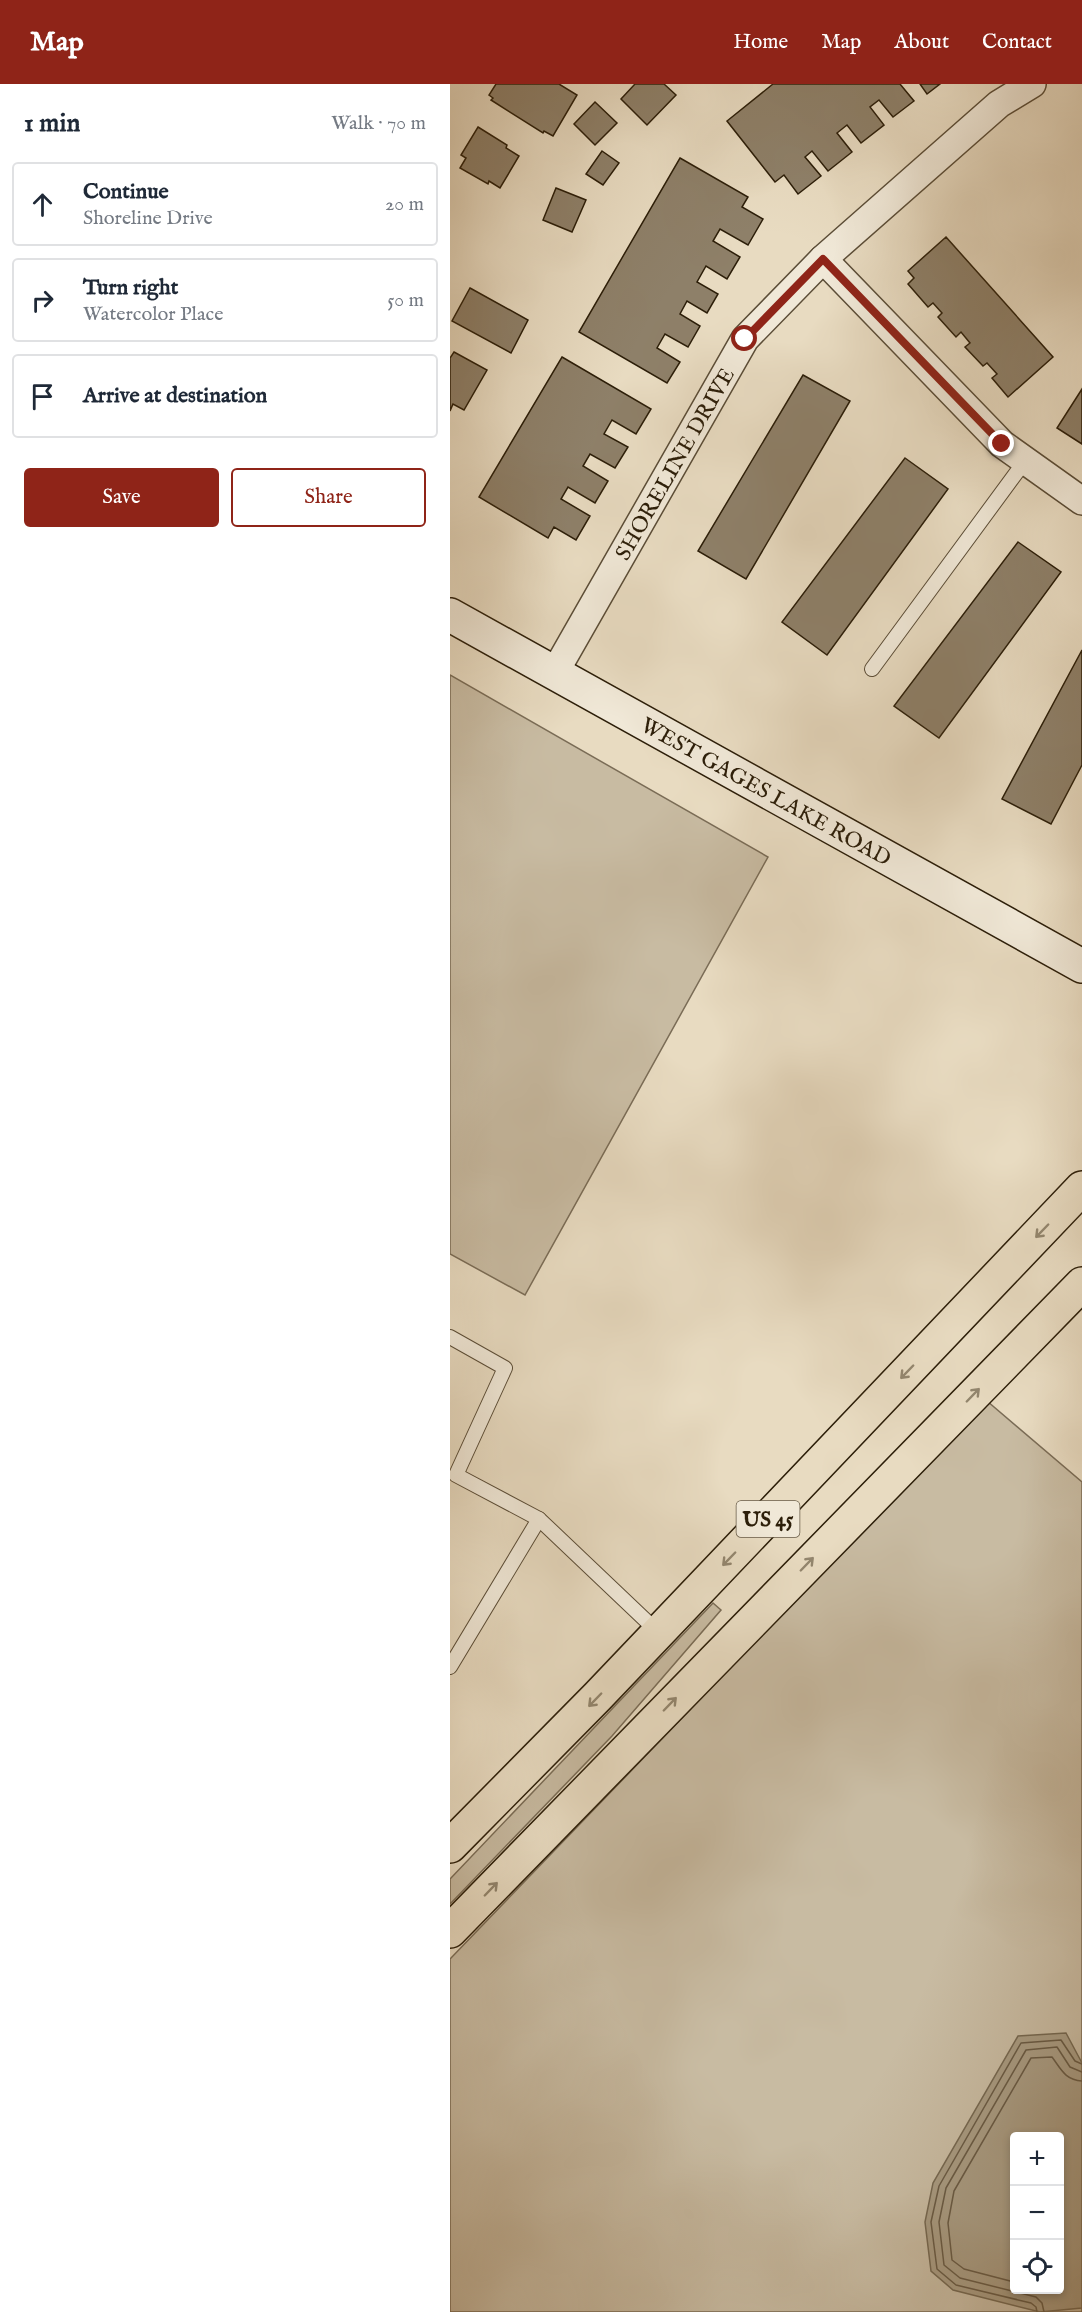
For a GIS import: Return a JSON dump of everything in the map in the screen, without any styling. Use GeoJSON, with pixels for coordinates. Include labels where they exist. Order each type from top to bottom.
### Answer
{"type":"FeatureCollection","features":[{"type":"Feature","properties":{"kind":"main road","name":"US 45"},"geometry":{"type":"LineString","coordinates":[[450,1846],[659,1633],[1082,1188]]}},
{"type":"Feature","properties":{"kind":"main road","name":"US 45"},"geometry":{"type":"LineString","coordinates":[[450,1931],[1082,1284]]}},
{"type":"Feature","properties":{"kind":"street","name":"SHORELINE DRIVE"},"geometry":{"type":"LineString","coordinates":[[555,672],[745,339],[823,259],[999,104],[1032,84]]}},
{"type":"Feature","properties":{"kind":"street"},"geometry":{"type":"LineString","coordinates":[[823,259],[1002,444],[1082,501]]}},
{"type":"Feature","properties":{"kind":"street","name":"WEST GAGES LAKE ROAD"},"geometry":{"type":"LineString","coordinates":[[450,615],[1082,966]]}},
{"type":"Feature","properties":{"kind":"lane"},"geometry":{"type":"LineString","coordinates":[[872,669],[1025,461]]}},
{"type":"Feature","properties":{"kind":"lane"},"geometry":{"type":"LineString","coordinates":[[450,1337],[505,1368],[456,1475],[539,1519],[659,1633]]}},
{"type":"Feature","properties":{"kind":"lane"},"geometry":{"type":"LineString","coordinates":[[450,1667],[539,1519]]}},
{"type":"Feature","properties":{"kind":"shaded area"},"geometry":{"type":"Polygon","coordinates":[[[450,675],[768,857],[525,1295],[450,1254],[450,675]]]}},
{"type":"Feature","properties":{"kind":"shaded area"},"geometry":{"type":"Polygon","coordinates":[[[987,1401],[1082,1482],[1082,2312],[450,2312],[450,1959],[987,1401]]]}},
{"type":"Feature","properties":{"kind":"shaded area"},"geometry":{"type":"Polygon","coordinates":[[[713,1603],[721,1610],[612,1736],[450,1904],[450,1879],[713,1603]]]}},
{"type":"Feature","properties":{"kind":"water"},"geometry":{"type":"Polygon","coordinates":[[[1066,2033],[1082,2063],[1082,2308],[1040,2312],[953,2290],[931,2271],[925,2222],[933,2183],[1018,2036],[1066,2033]]]}},
{"type":"Feature","properties":{"kind":"building"},"geometry":{"type":"Polygon","coordinates":[[[496,84],[559,84],[577,95],[553,136],[544,131],[543,133],[491,100],[493,98],[489,95],[496,84]]]}},
{"type":"Feature","properties":{"kind":"building"},"geometry":{"type":"Polygon","coordinates":[[[635,84],[664,84],[676,95],[647,125],[621,99],[635,84]]]}},
{"type":"Feature","properties":{"kind":"building"},"geometry":{"type":"Polygon","coordinates":[[[773,84],[900,84],[914,101],[893,117],[879,100],[870,107],[884,125],[861,143],[847,125],[837,133],[852,152],[828,171],[812,151],[805,157],[821,176],[798,194],[784,175],[775,182],[727,121],[773,84]]]}},
{"type":"Feature","properties":{"kind":"building"},"geometry":{"type":"Polygon","coordinates":[[[920,84],[940,84],[927,94],[920,84]]]}},
{"type":"Feature","properties":{"kind":"building"},"geometry":{"type":"Polygon","coordinates":[[[595,102],[617,123],[595,145],[574,124],[595,102]]]}},
{"type":"Feature","properties":{"kind":"building"},"geometry":{"type":"Polygon","coordinates":[[[478,127],[507,145],[506,148],[519,156],[500,188],[460,168],[466,158],[461,155],[478,127]]]}},
{"type":"Feature","properties":{"kind":"building"},"geometry":{"type":"Polygon","coordinates":[[[602,151],[619,163],[603,185],[586,174],[602,151]]]}},
{"type":"Feature","properties":{"kind":"building"},"geometry":{"type":"Polygon","coordinates":[[[680,158],[748,197],[742,207],[763,219],[748,245],[720,229],[713,241],[740,257],[727,279],[706,266],[697,282],[718,294],[707,313],[687,301],[680,314],[700,326],[688,347],[665,334],[657,348],[680,362],[667,383],[579,332],[680,158]]]}},
{"type":"Feature","properties":{"kind":"building"},"geometry":{"type":"Polygon","coordinates":[[[556,188],[586,200],[572,232],[543,220],[556,188]]]}},
{"type":"Feature","properties":{"kind":"building"},"geometry":{"type":"Polygon","coordinates":[[[946,237],[1053,357],[1008,397],[992,378],[997,374],[987,363],[983,366],[965,347],[970,343],[961,332],[956,337],[938,317],[942,313],[933,303],[928,307],[908,284],[914,278],[908,271],[946,237]]]}},
{"type":"Feature","properties":{"kind":"building"},"geometry":{"type":"Polygon","coordinates":[[[470,288],[528,320],[511,353],[452,321],[470,288]]]}},
{"type":"Feature","properties":{"kind":"building"},"geometry":{"type":"Polygon","coordinates":[[[454,352],[487,370],[464,410],[453,404],[450,411],[450,358],[454,352]]]}},
{"type":"Feature","properties":{"kind":"building"},"geometry":{"type":"Polygon","coordinates":[[[562,357],[651,409],[636,434],[612,420],[604,434],[628,447],[615,468],[590,454],[583,466],[608,481],[595,503],[568,487],[561,499],[590,516],[576,540],[554,527],[548,538],[479,497],[562,357]]]}},
{"type":"Feature","properties":{"kind":"building"},"geometry":{"type":"Polygon","coordinates":[[[803,375],[850,401],[746,579],[698,551],[803,375]]]}},
{"type":"Feature","properties":{"kind":"building"},"geometry":{"type":"Polygon","coordinates":[[[1082,389],[1082,444],[1057,428],[1082,389]]]}},
{"type":"Feature","properties":{"kind":"building"},"geometry":{"type":"Polygon","coordinates":[[[905,458],[948,489],[827,655],[782,622],[905,458]]]}},
{"type":"Feature","properties":{"kind":"building"},"geometry":{"type":"Polygon","coordinates":[[[1018,542],[1061,572],[939,738],[894,706],[1018,542]]]}},
{"type":"Feature","properties":{"kind":"building"},"geometry":{"type":"Polygon","coordinates":[[[1082,650],[1082,765],[1051,824],[1002,799],[1082,650]]]}},
{"type":"Feature","properties":{"kind":"route"},"geometry":{"type":"LineString","coordinates":[[745,339],[823,259],[1002,444]]}}]}
